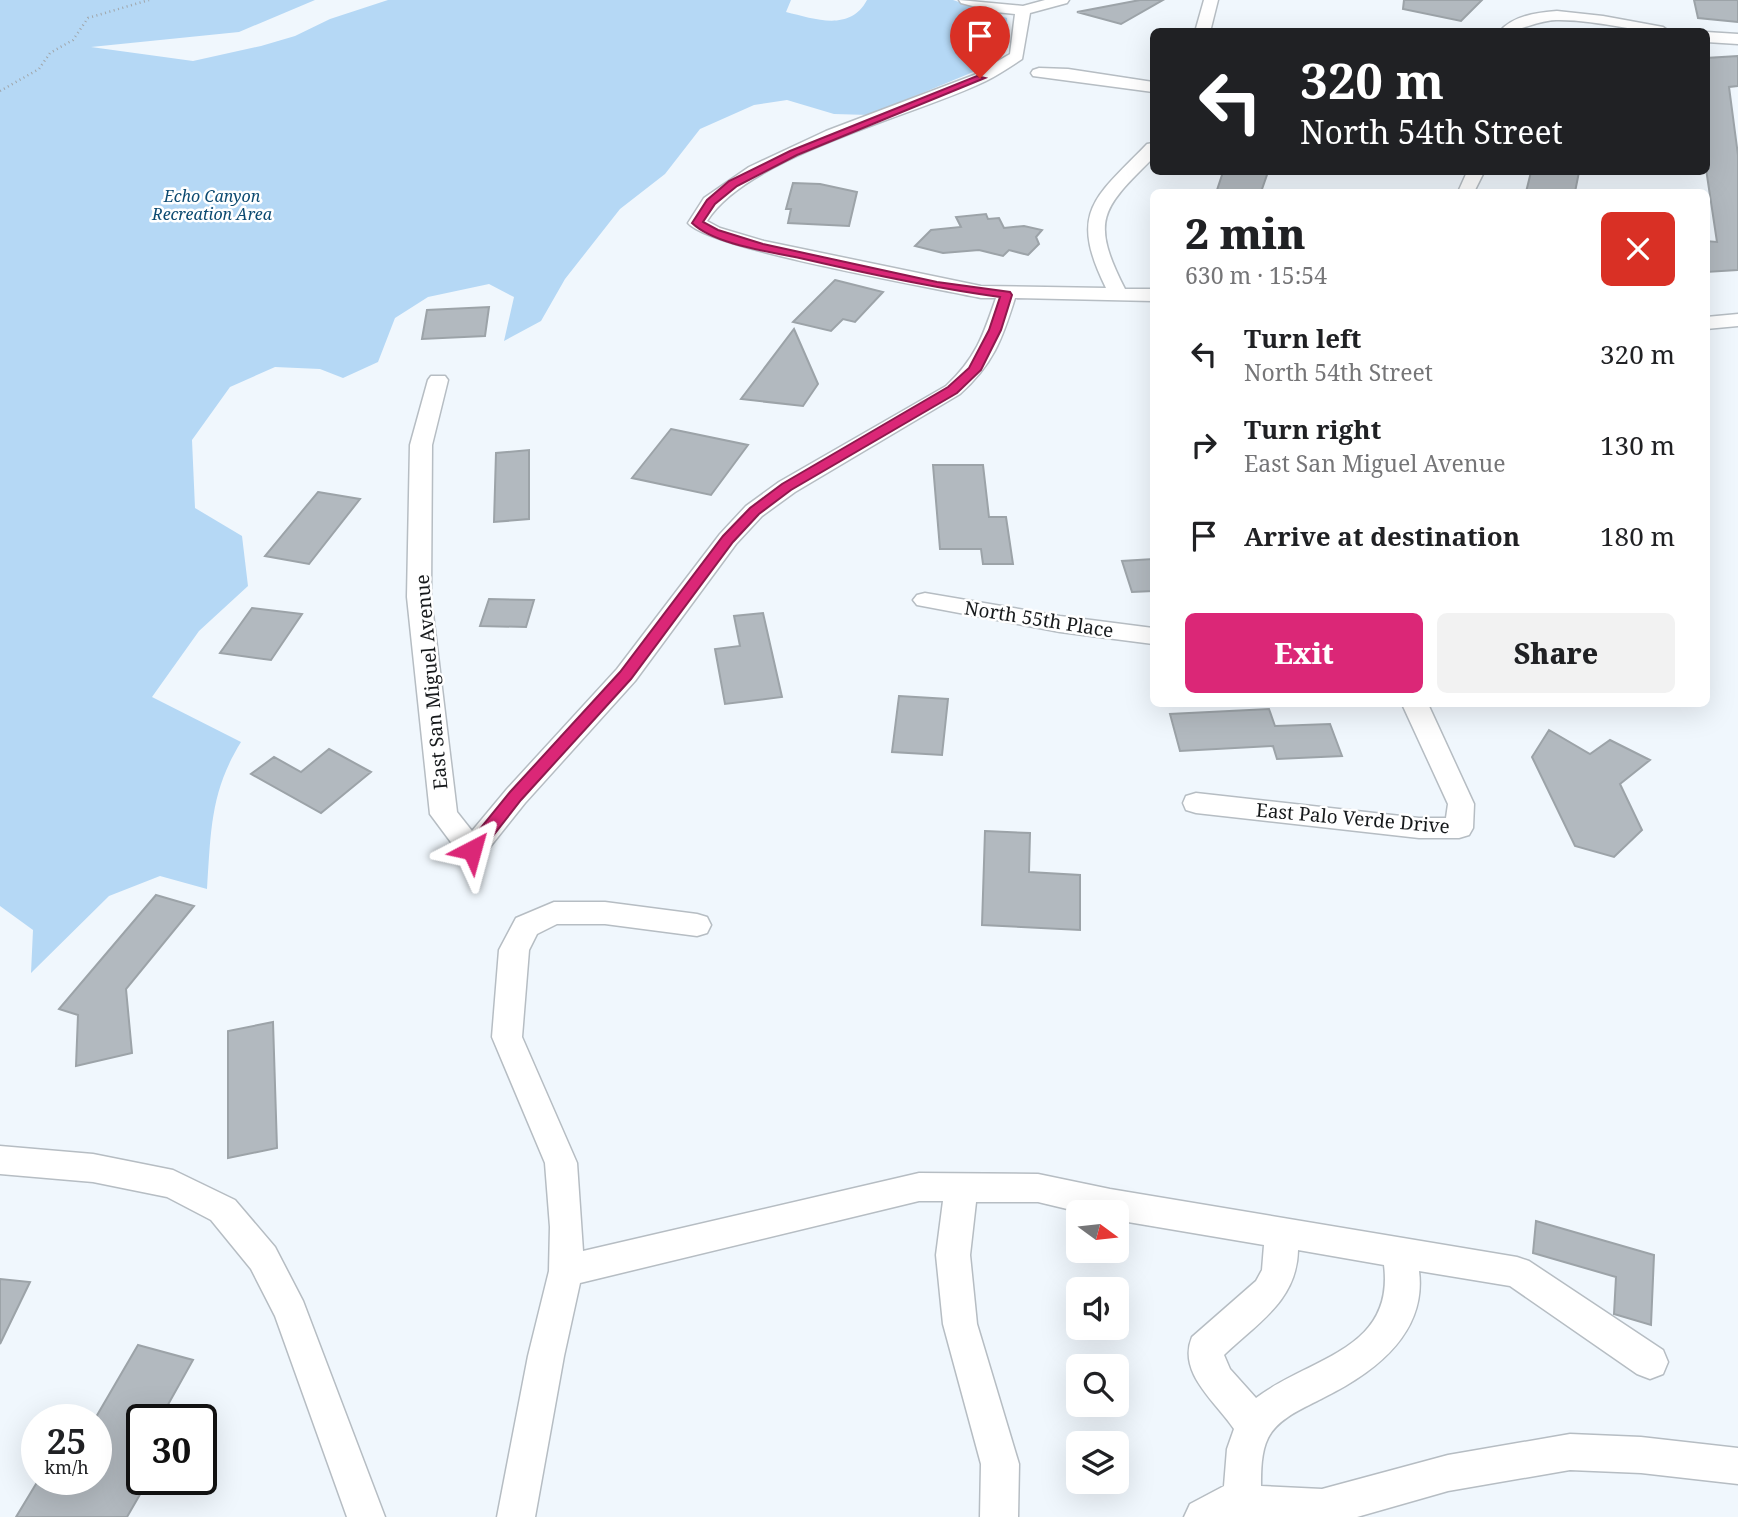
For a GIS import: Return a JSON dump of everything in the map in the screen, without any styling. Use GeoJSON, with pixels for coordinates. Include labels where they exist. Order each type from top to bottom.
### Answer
{"type":"FeatureCollection","features":[{"type":"Feature","properties":{"kind":"street"},"geometry":{"type":"LineString","coordinates":[[966,0],[981,5],[1023,9],[1062,0]]}},
{"type":"Feature","properties":{"kind":"street"},"geometry":{"type":"LineString","coordinates":[[1203,28],[1211,0]]}},
{"type":"Feature","properties":{"kind":"street"},"geometry":{"type":"LineString","coordinates":[[1023,9],[1017,56],[980,78],[832,135],[755,171],[710,202],[697,223],[714,232],[760,246],[937,285],[1006,295],[1150,295]]}},
{"type":"Feature","properties":{"kind":"street"},"geometry":{"type":"LineString","coordinates":[[1510,28],[1519,18],[1542,12],[1598,18],[1644,28]]}},
{"type":"Feature","properties":{"kind":"street"},"geometry":{"type":"LineString","coordinates":[[1710,37],[1738,39]]}},
{"type":"Feature","properties":{"kind":"street"},"geometry":{"type":"LineString","coordinates":[[1039,73],[1055,72],[1128,86],[1150,87]]}},
{"type":"Feature","properties":{"kind":"street"},"geometry":{"type":"LineString","coordinates":[[1119,296],[1106,274],[1099,250],[1096,219],[1102,201],[1150,151]]}},
{"type":"Feature","properties":{"kind":"street","name":"East San Miguel Avenue"},"geometry":{"type":"LineString","coordinates":[[438,380],[421,445],[419,597],[444,814],[472,850],[516,796],[626,676],[728,539],[754,511],[787,487],[953,390],[975,370],[995,330],[1006,295]]}},
{"type":"Feature","properties":{"kind":"street"},"geometry":{"type":"LineString","coordinates":[[1710,323],[1738,320]]}},
{"type":"Feature","properties":{"kind":"street","name":"North 55th Place"},"geometry":{"type":"LineString","coordinates":[[925,600],[1060,624],[1150,636]]}},
{"type":"Feature","properties":{"kind":"street","name":"East Palo Verde Drive"},"geometry":{"type":"LineString","coordinates":[[1196,803],[1419,828],[1459,828],[1461,804],[1416,707]]}},
{"type":"Feature","properties":{"kind":"street"},"geometry":{"type":"LineString","coordinates":[[516,1517],[546,1356],[566,1271],[567,1227],[561,1163],[507,1037],[514,950],[526,926],[554,913],[605,914],[697,925]]}},
{"type":"Feature","properties":{"kind":"street"},"geometry":{"type":"LineString","coordinates":[[0,1160],[93,1168],[173,1184],[223,1210],[263,1258],[291,1312],[366,1517]]}},
{"type":"Feature","properties":{"kind":"street"},"geometry":{"type":"LineString","coordinates":[[566,1271],[919,1187],[1038,1188],[1110,1204],[1517,1272],[1650,1362]]}},
{"type":"Feature","properties":{"kind":"street"},"geometry":{"type":"LineString","coordinates":[[961,1187],[953,1255],[960,1324],[1000,1464],[999,1517]]}},
{"type":"Feature","properties":{"kind":"street"},"geometry":{"type":"LineString","coordinates":[[1253,1429],[1248,1415],[1205,1363],[1205,1349],[1216,1337],[1250,1312],[1273,1286],[1279,1272],[1282,1232]]}},
{"type":"Feature","properties":{"kind":"street"},"geometry":{"type":"LineString","coordinates":[[1242,1505],[1244,1454],[1253,1429],[1265,1413],[1289,1397],[1351,1365],[1379,1340],[1396,1316],[1402,1300],[1399,1252]]}},
{"type":"Feature","properties":{"kind":"street"},"geometry":{"type":"LineString","coordinates":[[1203,1517],[1227,1503],[1322,1508],[1448,1473],[1570,1452],[1641,1455],[1738,1466]]}},
{"type":"Feature","properties":{"kind":"path"},"geometry":{"type":"LineString","coordinates":[[0,92],[39,69],[50,53],[73,40],[88,19],[149,0]]}},
{"type":"Feature","properties":{"kind":"green space","name":"Echo Canyon Recreation Area"},"geometry":{"type":"Polygon","coordinates":[[[0,0],[315,0],[239,32],[91,47],[193,61],[295,36],[330,19],[388,0],[791,0],[786,12],[831,21],[851,16],[860,10],[867,0],[953,0],[1007,18],[1008,40],[995,63],[869,115],[834,114],[787,100],[754,105],[700,129],[665,174],[620,209],[565,279],[541,321],[504,341],[514,297],[489,284],[428,297],[395,318],[378,362],[343,378],[320,369],[275,367],[230,387],[192,440],[195,508],[242,536],[248,586],[199,631],[152,697],[241,742],[223,778],[218,795],[211,831],[207,889],[160,876],[109,896],[31,973],[33,930],[0,906],[0,0]]]}},
{"type":"Feature","properties":{"kind":"building"},"geometry":{"type":"Polygon","coordinates":[[[1140,0],[1163,0],[1121,24],[1077,12],[1140,0]]]}},
{"type":"Feature","properties":{"kind":"building"},"geometry":{"type":"Polygon","coordinates":[[[1404,0],[1482,0],[1461,21],[1403,9],[1404,0]]]}},
{"type":"Feature","properties":{"kind":"building"},"geometry":{"type":"Polygon","coordinates":[[[1694,0],[1738,0],[1738,22],[1698,18],[1694,0]]]}},
{"type":"Feature","properties":{"kind":"building"},"geometry":{"type":"Polygon","coordinates":[[[1738,56],[1738,86],[1729,87],[1738,155],[1738,270],[1710,272],[1710,241],[1717,242],[1707,175],[1710,175],[1710,58],[1738,56]]]}},
{"type":"Feature","properties":{"kind":"building"},"geometry":{"type":"Polygon","coordinates":[[[1222,175],[1267,175],[1262,189],[1217,189],[1222,175]]]}},
{"type":"Feature","properties":{"kind":"building"},"geometry":{"type":"Polygon","coordinates":[[[1530,175],[1578,175],[1576,189],[1527,189],[1530,175]]]}},
{"type":"Feature","properties":{"kind":"building"},"geometry":{"type":"Polygon","coordinates":[[[793,183],[820,184],[857,192],[849,226],[788,223],[791,209],[786,209],[793,183]]]}},
{"type":"Feature","properties":{"kind":"building"},"geometry":{"type":"Polygon","coordinates":[[[986,214],[988,219],[999,218],[1004,228],[1024,226],[1042,230],[1036,237],[1039,244],[1028,255],[1009,250],[1003,256],[979,250],[943,253],[915,246],[931,230],[961,227],[956,217],[986,214]]]}},
{"type":"Feature","properties":{"kind":"building"},"geometry":{"type":"Polygon","coordinates":[[[835,280],[883,292],[855,322],[843,319],[831,331],[793,322],[835,280]]]}},
{"type":"Feature","properties":{"kind":"building"},"geometry":{"type":"Polygon","coordinates":[[[489,307],[485,336],[422,339],[427,310],[489,307]]]}},
{"type":"Feature","properties":{"kind":"building"},"geometry":{"type":"Polygon","coordinates":[[[794,329],[818,384],[803,406],[741,399],[794,329]]]}},
{"type":"Feature","properties":{"kind":"building"},"geometry":{"type":"Polygon","coordinates":[[[671,429],[748,445],[711,495],[632,478],[671,429]]]}},
{"type":"Feature","properties":{"kind":"building"},"geometry":{"type":"Polygon","coordinates":[[[529,450],[529,519],[494,522],[496,453],[529,450]]]}},
{"type":"Feature","properties":{"kind":"building"},"geometry":{"type":"Polygon","coordinates":[[[933,465],[983,465],[989,517],[1006,517],[1013,564],[983,564],[981,549],[940,549],[933,465]]]}},
{"type":"Feature","properties":{"kind":"building"},"geometry":{"type":"Polygon","coordinates":[[[318,492],[360,499],[309,564],[265,556],[318,492]]]}},
{"type":"Feature","properties":{"kind":"building"},"geometry":{"type":"Polygon","coordinates":[[[1150,559],[1150,591],[1132,592],[1122,561],[1150,559]]]}},
{"type":"Feature","properties":{"kind":"building"},"geometry":{"type":"Polygon","coordinates":[[[489,599],[534,600],[526,627],[480,626],[489,599]]]}},
{"type":"Feature","properties":{"kind":"building"},"geometry":{"type":"Polygon","coordinates":[[[252,608],[302,614],[271,660],[220,653],[252,608]]]}},
{"type":"Feature","properties":{"kind":"building"},"geometry":{"type":"Polygon","coordinates":[[[763,613],[782,697],[725,704],[715,649],[740,646],[734,616],[763,613]]]}},
{"type":"Feature","properties":{"kind":"building"},"geometry":{"type":"Polygon","coordinates":[[[899,696],[948,699],[942,755],[892,752],[899,696]]]}},
{"type":"Feature","properties":{"kind":"building"},"geometry":{"type":"Polygon","coordinates":[[[1269,709],[1275,726],[1330,724],[1342,756],[1277,759],[1273,746],[1180,751],[1170,714],[1269,709]]]}},
{"type":"Feature","properties":{"kind":"building"},"geometry":{"type":"Polygon","coordinates":[[[1549,730],[1590,754],[1610,740],[1650,760],[1620,784],[1642,830],[1614,857],[1575,846],[1532,757],[1549,730]]]}},
{"type":"Feature","properties":{"kind":"building"},"geometry":{"type":"Polygon","coordinates":[[[329,749],[371,772],[321,813],[251,774],[274,757],[301,772],[329,749]]]}},
{"type":"Feature","properties":{"kind":"building"},"geometry":{"type":"Polygon","coordinates":[[[985,831],[1030,833],[1029,872],[1080,875],[1080,930],[982,925],[985,831]]]}},
{"type":"Feature","properties":{"kind":"building"},"geometry":{"type":"Polygon","coordinates":[[[156,895],[194,906],[126,989],[132,1053],[76,1066],[78,1015],[59,1009],[156,895]]]}},
{"type":"Feature","properties":{"kind":"building"},"geometry":{"type":"Polygon","coordinates":[[[273,1022],[277,1148],[228,1158],[228,1031],[273,1022]]]}},
{"type":"Feature","properties":{"kind":"building"},"geometry":{"type":"Polygon","coordinates":[[[1536,1221],[1654,1255],[1651,1325],[1614,1314],[1616,1277],[1533,1253],[1536,1221]]]}},
{"type":"Feature","properties":{"kind":"building"},"geometry":{"type":"Polygon","coordinates":[[[0,1279],[30,1282],[0,1344],[0,1279]]]}},
{"type":"Feature","properties":{"kind":"building"},"geometry":{"type":"Polygon","coordinates":[[[138,1345],[193,1360],[168,1404],[126,1404],[126,1495],[140,1495],[127,1517],[16,1517],[29,1495],[112,1495],[112,1404],[104,1404],[138,1345]]]}},
{"type":"Feature","properties":{"kind":"route"},"geometry":{"type":"LineString","coordinates":[[472,850],[516,796],[626,676],[728,539],[754,511],[787,487],[953,390],[975,370],[995,330],[1006,295],[937,285],[760,246],[714,232],[697,223],[710,202],[755,171],[832,135],[980,78]]}}]}
